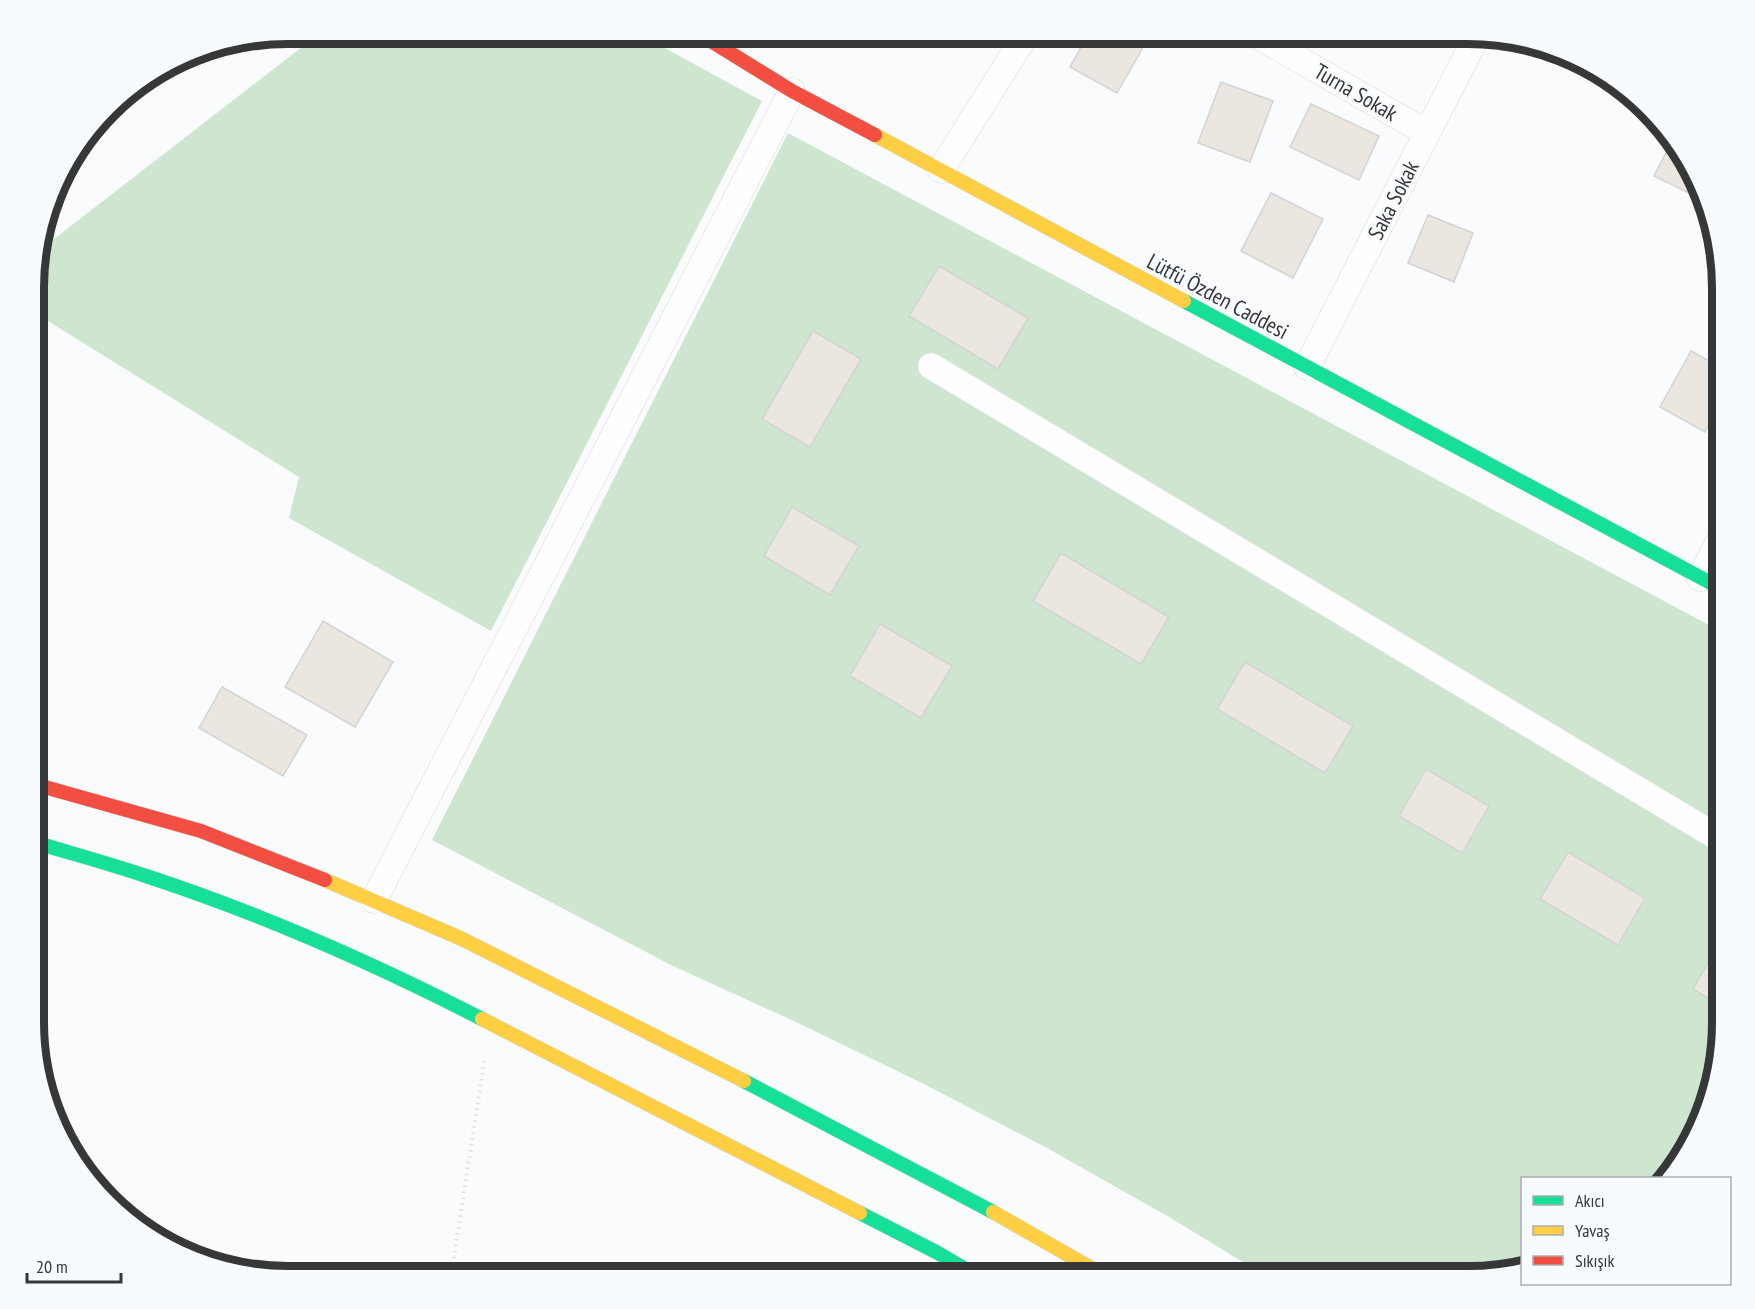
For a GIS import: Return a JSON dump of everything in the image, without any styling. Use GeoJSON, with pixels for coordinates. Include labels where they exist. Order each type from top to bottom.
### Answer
{"type":"FeatureCollection","features":[{"type":"Feature","properties":{"kind":"main road","name":"Lütfü Özden Caddesi"},"geometry":{"type":"LineString","coordinates":[[716,44],[792,91],[1711,584]]}},
{"type":"Feature","properties":{"kind":"main road"},"geometry":{"type":"LineString","coordinates":[[44,787],[201,831],[374,900],[460,938],[580,997],[961,1195],[1087,1266]]}},
{"type":"Feature","properties":{"kind":"main road"},"geometry":{"type":"LineString","coordinates":[[44,845],[144,875],[238,909],[422,988],[960,1266]]}},
{"type":"Feature","properties":{"kind":"street"},"geometry":{"type":"LineString","coordinates":[[941,170],[1020,44]]}},
{"type":"Feature","properties":{"kind":"street","name":"Turna Sokak"},"geometry":{"type":"LineString","coordinates":[[1272,44],[1427,133]]}},
{"type":"Feature","properties":{"kind":"street","name":"Saka Sokak"},"geometry":{"type":"LineString","coordinates":[[1307,367],[1473,44]]}},
{"type":"Feature","properties":{"kind":"street"},"geometry":{"type":"LineString","coordinates":[[374,900],[792,91]]}},
{"type":"Feature","properties":{"kind":"street"},"geometry":{"type":"LineString","coordinates":[[931,366],[1712,834]]}},
{"type":"Feature","properties":{"kind":"path"},"geometry":{"type":"LineString","coordinates":[[453,1266],[490,1023]]}},
{"type":"Feature","properties":{"kind":"green space"},"geometry":{"type":"Polygon","coordinates":[[[306,44],[657,44],[762,101],[491,631],[289,518],[299,477],[44,319],[44,272],[47,244],[306,44]]]}},
{"type":"Feature","properties":{"kind":"green space"},"geometry":{"type":"Polygon","coordinates":[[[788,133],[1712,627],[1712,1021],[1707,1069],[1699,1100],[1679,1143],[1655,1177],[1521,1177],[1521,1259],[1515,1261],[1467,1266],[1250,1266],[1047,1148],[924,1084],[671,965],[432,840],[788,133]]]}},
{"type":"Feature","properties":{"kind":"building"},"geometry":{"type":"Polygon","coordinates":[[[1083,44],[1145,44],[1117,93],[1070,67],[1083,44]]]}},
{"type":"Feature","properties":{"kind":"building"},"geometry":{"type":"Polygon","coordinates":[[[1221,82],[1273,101],[1250,162],[1198,143],[1221,82]]]}},
{"type":"Feature","properties":{"kind":"building"},"geometry":{"type":"Polygon","coordinates":[[[1311,104],[1379,136],[1359,180],[1290,147],[1311,104]]]}},
{"type":"Feature","properties":{"kind":"building"},"geometry":{"type":"Polygon","coordinates":[[[1668,149],[1694,195],[1654,176],[1668,149]]]}},
{"type":"Feature","properties":{"kind":"building"},"geometry":{"type":"Polygon","coordinates":[[[1271,193],[1323,219],[1293,278],[1241,251],[1271,193]]]}},
{"type":"Feature","properties":{"kind":"building"},"geometry":{"type":"Polygon","coordinates":[[[1428,215],[1473,233],[1454,282],[1408,263],[1428,215]]]}},
{"type":"Feature","properties":{"kind":"building"},"geometry":{"type":"Polygon","coordinates":[[[939,266],[1028,318],[998,369],[909,316],[939,266]]]}},
{"type":"Feature","properties":{"kind":"building"},"geometry":{"type":"Polygon","coordinates":[[[813,331],[861,359],[810,447],[762,419],[813,331]]]}},
{"type":"Feature","properties":{"kind":"building"},"geometry":{"type":"Polygon","coordinates":[[[1691,351],[1712,363],[1712,419],[1705,432],[1660,407],[1691,351]]]}},
{"type":"Feature","properties":{"kind":"building"},"geometry":{"type":"Polygon","coordinates":[[[792,507],[859,546],[830,595],[764,556],[792,507]]]}},
{"type":"Feature","properties":{"kind":"building"},"geometry":{"type":"Polygon","coordinates":[[[1061,553],[1169,617],[1141,664],[1033,601],[1061,553]]]}},
{"type":"Feature","properties":{"kind":"building"},"geometry":{"type":"Polygon","coordinates":[[[323,621],[393,662],[355,727],[285,687],[323,621]]]}},
{"type":"Feature","properties":{"kind":"building"},"geometry":{"type":"Polygon","coordinates":[[[880,624],[952,666],[921,718],[850,676],[880,624]]]}},
{"type":"Feature","properties":{"kind":"building"},"geometry":{"type":"Polygon","coordinates":[[[1245,662],[1353,726],[1325,773],[1217,709],[1245,662]]]}},
{"type":"Feature","properties":{"kind":"building"},"geometry":{"type":"Polygon","coordinates":[[[222,687],[307,735],[283,776],[199,728],[222,687]]]}},
{"type":"Feature","properties":{"kind":"building"},"geometry":{"type":"Polygon","coordinates":[[[1426,769],[1489,806],[1462,853],[1399,816],[1426,769]]]}},
{"type":"Feature","properties":{"kind":"building"},"geometry":{"type":"Polygon","coordinates":[[[1568,852],[1645,898],[1618,945],[1540,899],[1568,852]]]}},
{"type":"Feature","properties":{"kind":"building"},"geometry":{"type":"Polygon","coordinates":[[[1712,956],[1712,1001],[1693,989],[1712,956]]]}},
{"type":"Feature","properties":{"kind":"traffic: fast"},"geometry":{"type":"LineString","coordinates":[[1184,301],[1712,584]]}},
{"type":"Feature","properties":{"kind":"traffic: fast"},"geometry":{"type":"LineString","coordinates":[[44,845],[143,875],[273,922],[400,978],[482,1019]]}},
{"type":"Feature","properties":{"kind":"traffic: fast"},"geometry":{"type":"LineString","coordinates":[[744,1081],[993,1212]]}},
{"type":"Feature","properties":{"kind":"traffic: fast"},"geometry":{"type":"LineString","coordinates":[[860,1213],[960,1266]]}},
{"type":"Feature","properties":{"kind":"traffic: slow"},"geometry":{"type":"LineString","coordinates":[[875,135],[1184,301]]}},
{"type":"Feature","properties":{"kind":"traffic: slow"},"geometry":{"type":"LineString","coordinates":[[325,880],[460,938],[744,1081]]}},
{"type":"Feature","properties":{"kind":"traffic: slow"},"geometry":{"type":"LineString","coordinates":[[482,1019],[860,1213]]}},
{"type":"Feature","properties":{"kind":"traffic: slow"},"geometry":{"type":"LineString","coordinates":[[993,1212],[1088,1266]]}},
{"type":"Feature","properties":{"kind":"traffic: jam"},"geometry":{"type":"LineString","coordinates":[[716,44],[792,91],[875,135]]}},
{"type":"Feature","properties":{"kind":"traffic: jam"},"geometry":{"type":"LineString","coordinates":[[44,787],[201,831],[325,880]]}}]}
